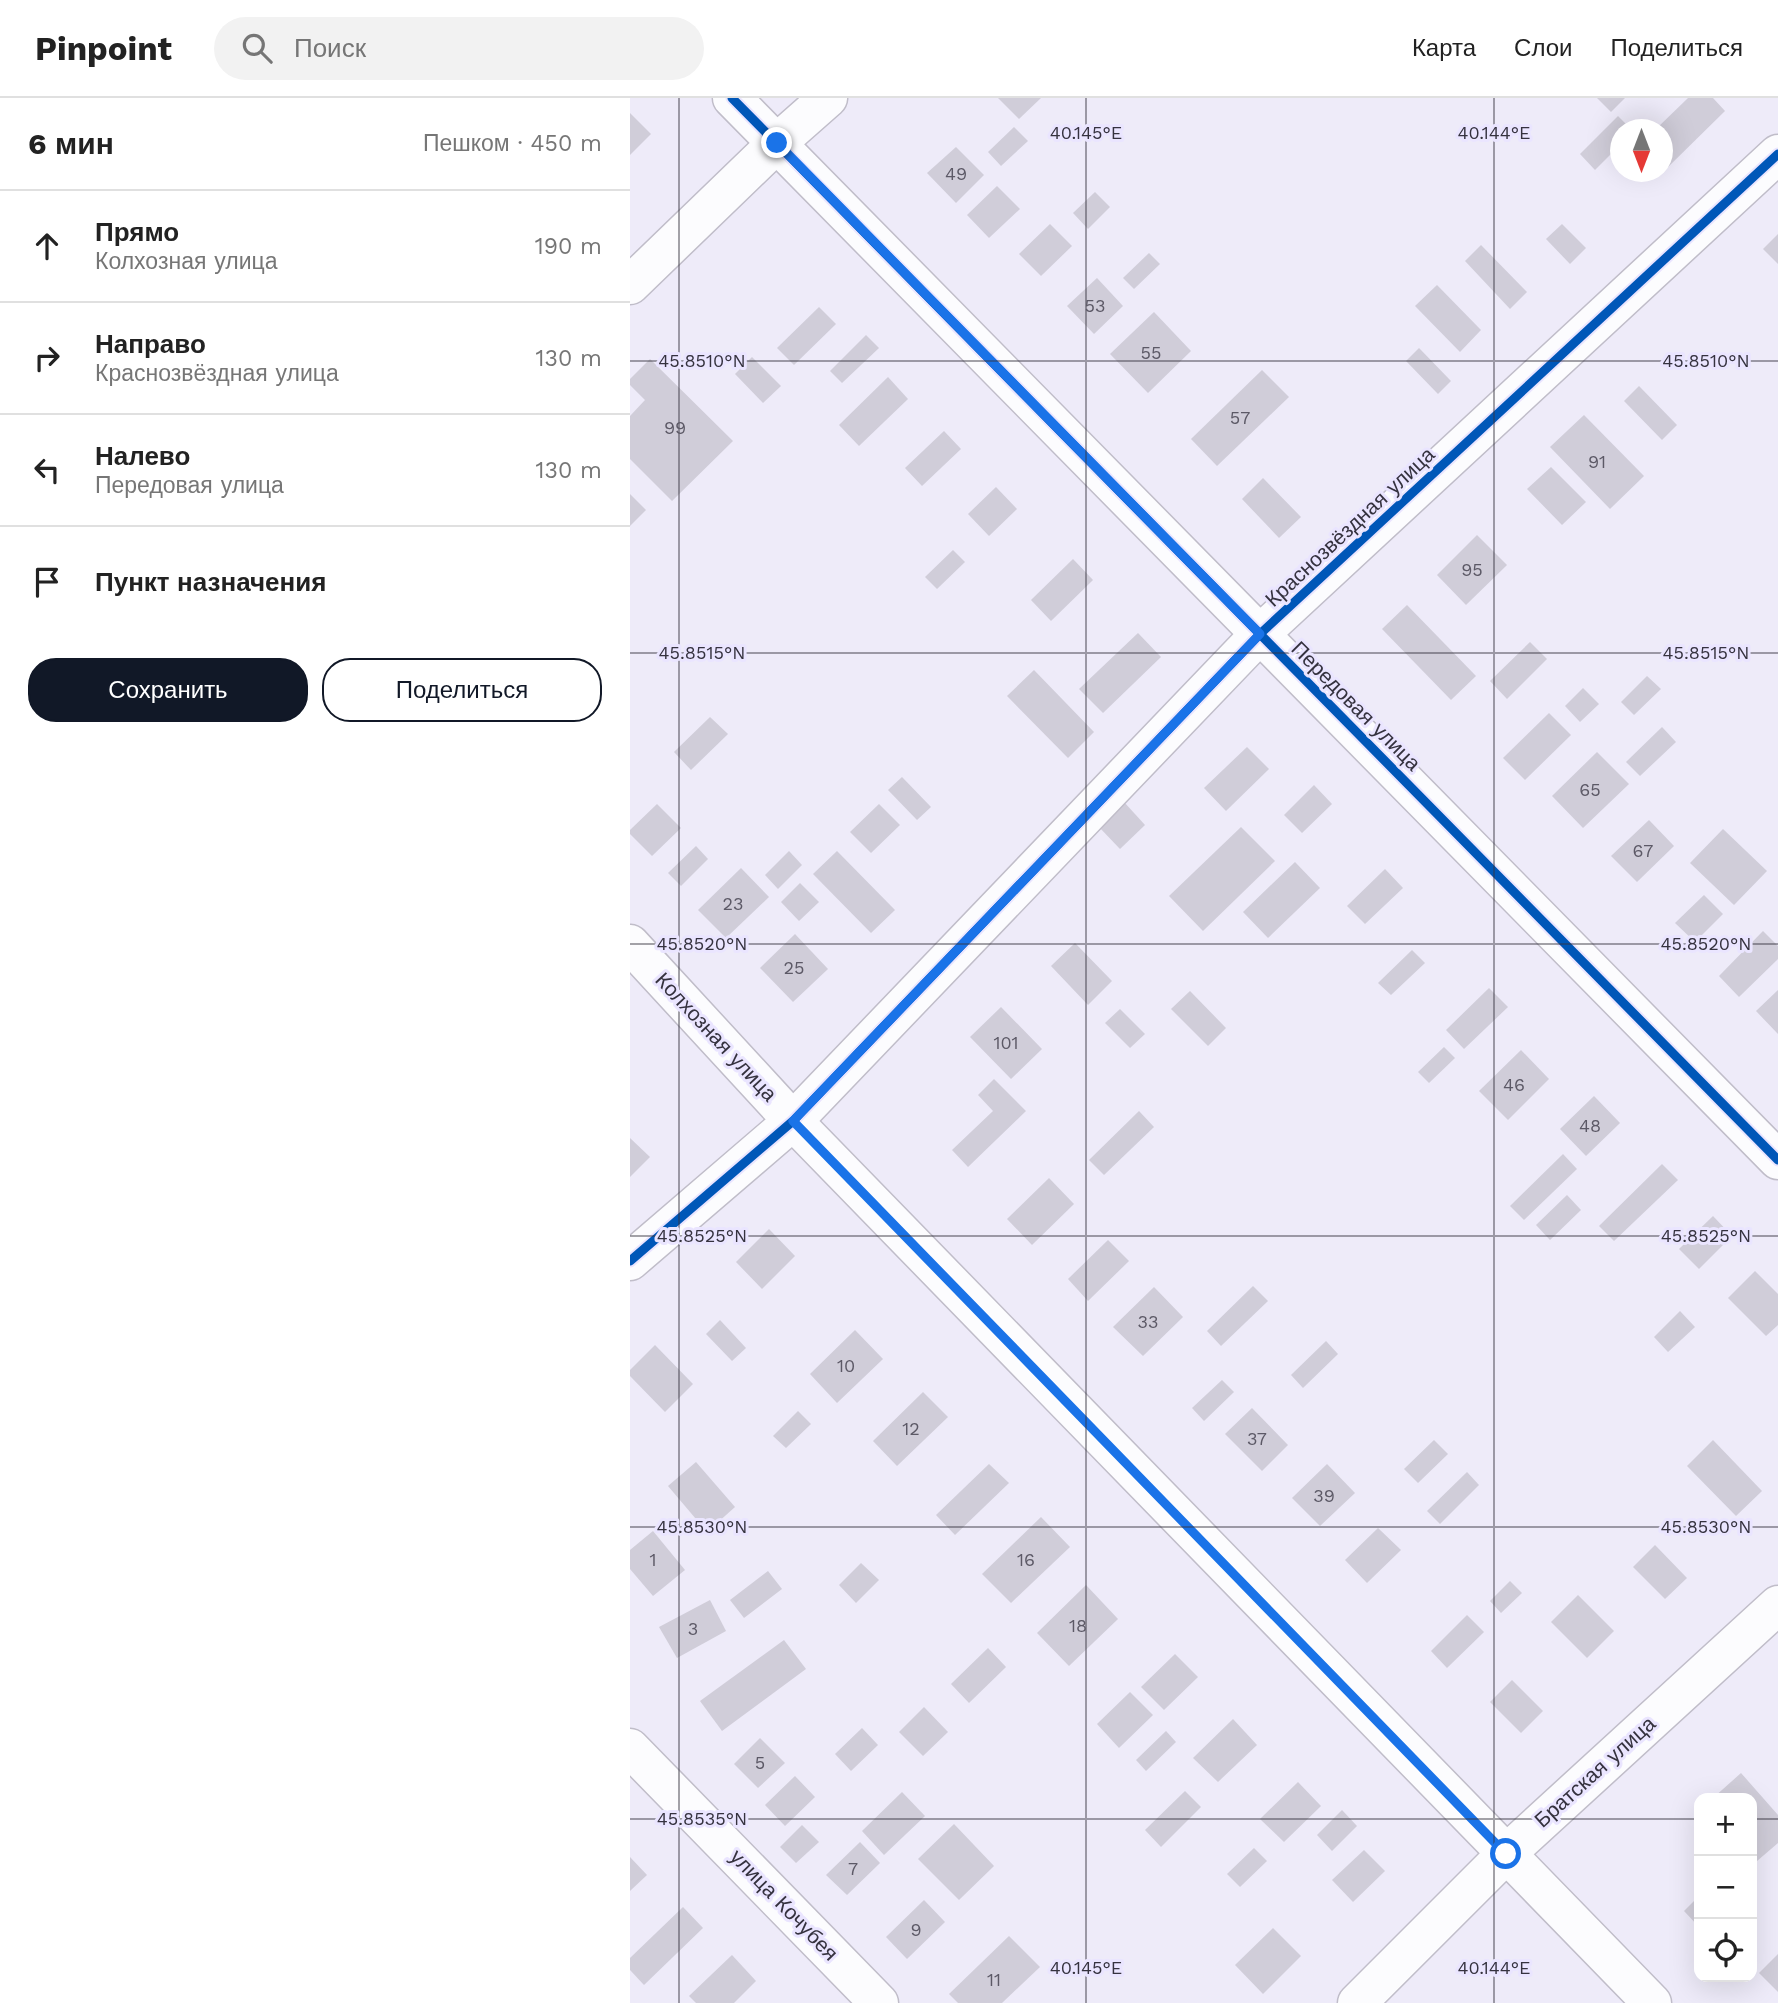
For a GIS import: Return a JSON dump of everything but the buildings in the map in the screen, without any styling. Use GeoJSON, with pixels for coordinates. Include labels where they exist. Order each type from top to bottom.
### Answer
{"type":"FeatureCollection","features":[{"type":"Feature","properties":{"kind":"street","name":"Передовая улица"},"geometry":{"type":"LineString","coordinates":[[732,98],[1778,1160]]}},
{"type":"Feature","properties":{"kind":"street"},"geometry":{"type":"LineString","coordinates":[[630,285],[777,143],[828,98]]}},
{"type":"Feature","properties":{"kind":"street","name":"Краснозвёздная улица"},"geometry":{"type":"LineString","coordinates":[[630,1261],[793,1121],[1260,634],[1778,154]]}},
{"type":"Feature","properties":{"kind":"street","name":"Колхозная улица"},"geometry":{"type":"LineString","coordinates":[[630,944],[793,1121],[1652,2003]]}},
{"type":"Feature","properties":{"kind":"street","name":"Братская улица"},"geometry":{"type":"LineString","coordinates":[[1357,2003],[1506,1854],[1778,1605]]}},
{"type":"Feature","properties":{"kind":"street","name":"улица Кочубея"},"geometry":{"type":"LineString","coordinates":[[630,1748],[879,2003]]}},
{"type":"Feature","properties":{"kind":"cycle path"},"geometry":{"type":"LineString","coordinates":[[732,98],[1778,1160]]}},
{"type":"Feature","properties":{"kind":"cycle path"},"geometry":{"type":"LineString","coordinates":[[630,1261],[793,1121],[1260,634],[1778,154]]}},
{"type":"Feature","properties":{"kind":"route"},"geometry":{"type":"LineString","coordinates":[[777,143],[1260,634],[793,1121],[1506,1854]]}}]}
